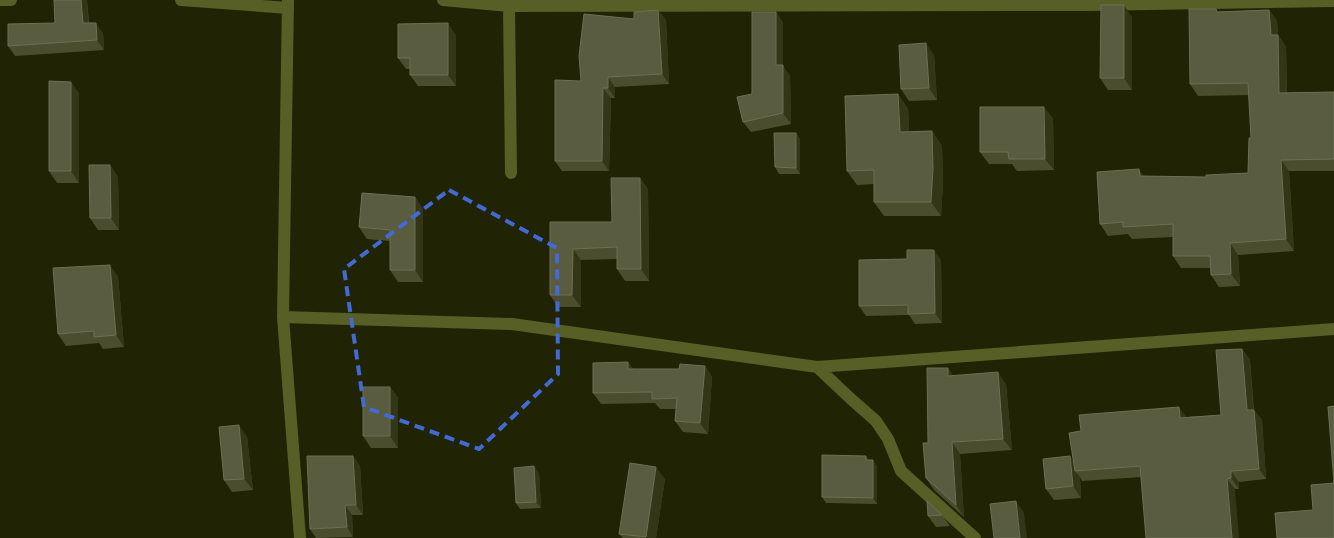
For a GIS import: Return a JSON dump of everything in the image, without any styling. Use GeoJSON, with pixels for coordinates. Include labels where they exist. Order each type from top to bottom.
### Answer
{"type":"FeatureCollection","features":[{"type":"Feature","properties":{"kind":"street"},"geometry":{"type":"LineString","coordinates":[[0,0],[10,0]]}},
{"type":"Feature","properties":{"kind":"street"},"geometry":{"type":"LineString","coordinates":[[181,0],[288,4],[283,317],[300,538]]}},
{"type":"Feature","properties":{"kind":"street"},"geometry":{"type":"LineString","coordinates":[[444,0],[510,6],[1087,5],[1334,1]]}},
{"type":"Feature","properties":{"kind":"street"},"geometry":{"type":"LineString","coordinates":[[510,6],[511,173]]}},
{"type":"Feature","properties":{"kind":"street"},"geometry":{"type":"LineString","coordinates":[[283,317],[512,324],[817,367],[1334,329]]}},
{"type":"Feature","properties":{"kind":"street"},"geometry":{"type":"LineString","coordinates":[[817,367],[851,400],[876,420],[888,439],[902,471],[975,538]]}},
{"type":"Feature","properties":{"kind":"highlighted area"},"geometry":{"type":"Polygon","coordinates":[[[449,190],[557,248],[558,374],[479,449],[364,407],[344,269],[449,190]]]}},
{"type":"Feature","properties":{"kind":"building"},"geometry":{"type":"Polygon","coordinates":[[[54,0],[81,0],[83,23],[96,23],[97,40],[8,46],[8,24],[55,23],[54,0]]]}},
{"type":"Feature","properties":{"kind":"building"},"geometry":{"type":"Polygon","coordinates":[[[1101,5],[1124,5],[1124,78],[1100,78],[1101,5]]]}},
{"type":"Feature","properties":{"kind":"building"},"geometry":{"type":"Polygon","coordinates":[[[1189,9],[1216,9],[1217,12],[1269,10],[1271,35],[1278,35],[1279,93],[1334,92],[1334,159],[1281,160],[1286,239],[1230,243],[1231,274],[1211,275],[1210,256],[1173,256],[1173,224],[1123,227],[1123,222],[1100,224],[1097,172],[1139,169],[1140,176],[1206,177],[1206,175],[1248,173],[1249,138],[1251,138],[1248,83],[1190,84],[1189,9]]]}},
{"type":"Feature","properties":{"kind":"building"},"geometry":{"type":"Polygon","coordinates":[[[658,10],[662,74],[608,77],[608,88],[603,88],[602,161],[555,161],[555,80],[581,81],[579,56],[584,14],[634,19],[634,12],[658,10]]]}},
{"type":"Feature","properties":{"kind":"building"},"geometry":{"type":"Polygon","coordinates":[[[752,12],[776,12],[776,65],[783,65],[783,113],[743,122],[737,97],[752,94],[752,12]]]}},
{"type":"Feature","properties":{"kind":"building"},"geometry":{"type":"Polygon","coordinates":[[[448,23],[448,75],[410,75],[410,58],[398,58],[398,24],[448,23]]]}},
{"type":"Feature","properties":{"kind":"building"},"geometry":{"type":"Polygon","coordinates":[[[926,43],[929,88],[901,89],[899,45],[926,43]]]}},
{"type":"Feature","properties":{"kind":"building"},"geometry":{"type":"Polygon","coordinates":[[[49,81],[71,82],[71,171],[49,171],[49,81]]]}},
{"type":"Feature","properties":{"kind":"building"},"geometry":{"type":"Polygon","coordinates":[[[898,94],[900,132],[932,131],[933,168],[931,202],[874,202],[874,170],[847,171],[845,96],[898,94]]]}},
{"type":"Feature","properties":{"kind":"building"},"geometry":{"type":"Polygon","coordinates":[[[980,107],[1044,107],[1045,159],[1009,159],[1008,152],[980,152],[980,107]]]}},
{"type":"Feature","properties":{"kind":"building"},"geometry":{"type":"Polygon","coordinates":[[[774,133],[796,133],[796,168],[775,167],[774,133]]]}},
{"type":"Feature","properties":{"kind":"building"},"geometry":{"type":"Polygon","coordinates":[[[89,165],[110,165],[111,218],[90,218],[89,165]]]}},
{"type":"Feature","properties":{"kind":"building"},"geometry":{"type":"Polygon","coordinates":[[[611,178],[640,178],[641,269],[617,269],[617,247],[573,249],[572,295],[550,295],[550,222],[612,222],[611,178]]]}},
{"type":"Feature","properties":{"kind":"building"},"geometry":{"type":"Polygon","coordinates":[[[362,193],[415,197],[415,270],[390,270],[390,230],[359,227],[362,193]]]}},
{"type":"Feature","properties":{"kind":"building"},"geometry":{"type":"Polygon","coordinates":[[[907,250],[934,250],[935,313],[908,314],[908,305],[859,306],[859,260],[907,259],[907,250]]]}},
{"type":"Feature","properties":{"kind":"building"},"geometry":{"type":"Polygon","coordinates":[[[110,265],[116,335],[94,337],[94,331],[58,334],[53,268],[110,265]]]}},
{"type":"Feature","properties":{"kind":"building"},"geometry":{"type":"Polygon","coordinates":[[[1242,349],[1247,410],[1254,410],[1259,469],[1231,471],[1231,478],[1227,479],[1232,538],[1146,538],[1140,466],[1075,471],[1069,433],[1081,431],[1079,415],[1179,407],[1180,418],[1221,415],[1216,350],[1242,349]]]}},
{"type":"Feature","properties":{"kind":"building"},"geometry":{"type":"Polygon","coordinates":[[[628,362],[628,369],[679,369],[680,364],[705,366],[700,423],[675,421],[677,398],[652,399],[652,392],[593,393],[593,363],[628,362]]]}},
{"type":"Feature","properties":{"kind":"building"},"geometry":{"type":"Polygon","coordinates":[[[927,368],[948,368],[948,376],[998,372],[1003,439],[952,442],[956,505],[926,478],[923,443],[928,443],[927,368]]]}},
{"type":"Feature","properties":{"kind":"building"},"geometry":{"type":"Polygon","coordinates":[[[363,387],[390,387],[390,436],[363,436],[363,387]]]}},
{"type":"Feature","properties":{"kind":"building"},"geometry":{"type":"Polygon","coordinates":[[[1334,406],[1334,483],[1328,407],[1334,406]]]}},
{"type":"Feature","properties":{"kind":"building"},"geometry":{"type":"Polygon","coordinates":[[[239,425],[244,479],[224,480],[219,427],[239,425]]]}},
{"type":"Feature","properties":{"kind":"building"},"geometry":{"type":"Polygon","coordinates":[[[822,455],[866,456],[866,460],[873,460],[873,498],[822,497],[822,455]]]}},
{"type":"Feature","properties":{"kind":"building"},"geometry":{"type":"Polygon","coordinates":[[[307,456],[353,456],[356,505],[345,505],[347,527],[310,529],[307,456]]]}},
{"type":"Feature","properties":{"kind":"building"},"geometry":{"type":"Polygon","coordinates":[[[1070,456],[1073,486],[1046,489],[1043,459],[1070,456]]]}},
{"type":"Feature","properties":{"kind":"building"},"geometry":{"type":"Polygon","coordinates":[[[630,463],[656,467],[646,537],[619,534],[630,463]]]}},
{"type":"Feature","properties":{"kind":"building"},"geometry":{"type":"Polygon","coordinates":[[[534,466],[536,502],[516,503],[514,468],[534,466]]]}},
{"type":"Feature","properties":{"kind":"building"},"geometry":{"type":"Polygon","coordinates":[[[1334,483],[1334,538],[1277,538],[1275,513],[1313,510],[1311,485],[1334,483]]]}},
{"type":"Feature","properties":{"kind":"building"},"geometry":{"type":"Polygon","coordinates":[[[927,501],[942,515],[928,516],[927,501]]]}},
{"type":"Feature","properties":{"kind":"building"},"geometry":{"type":"Polygon","coordinates":[[[1016,501],[1020,538],[994,538],[990,504],[1016,501]]]}}]}
